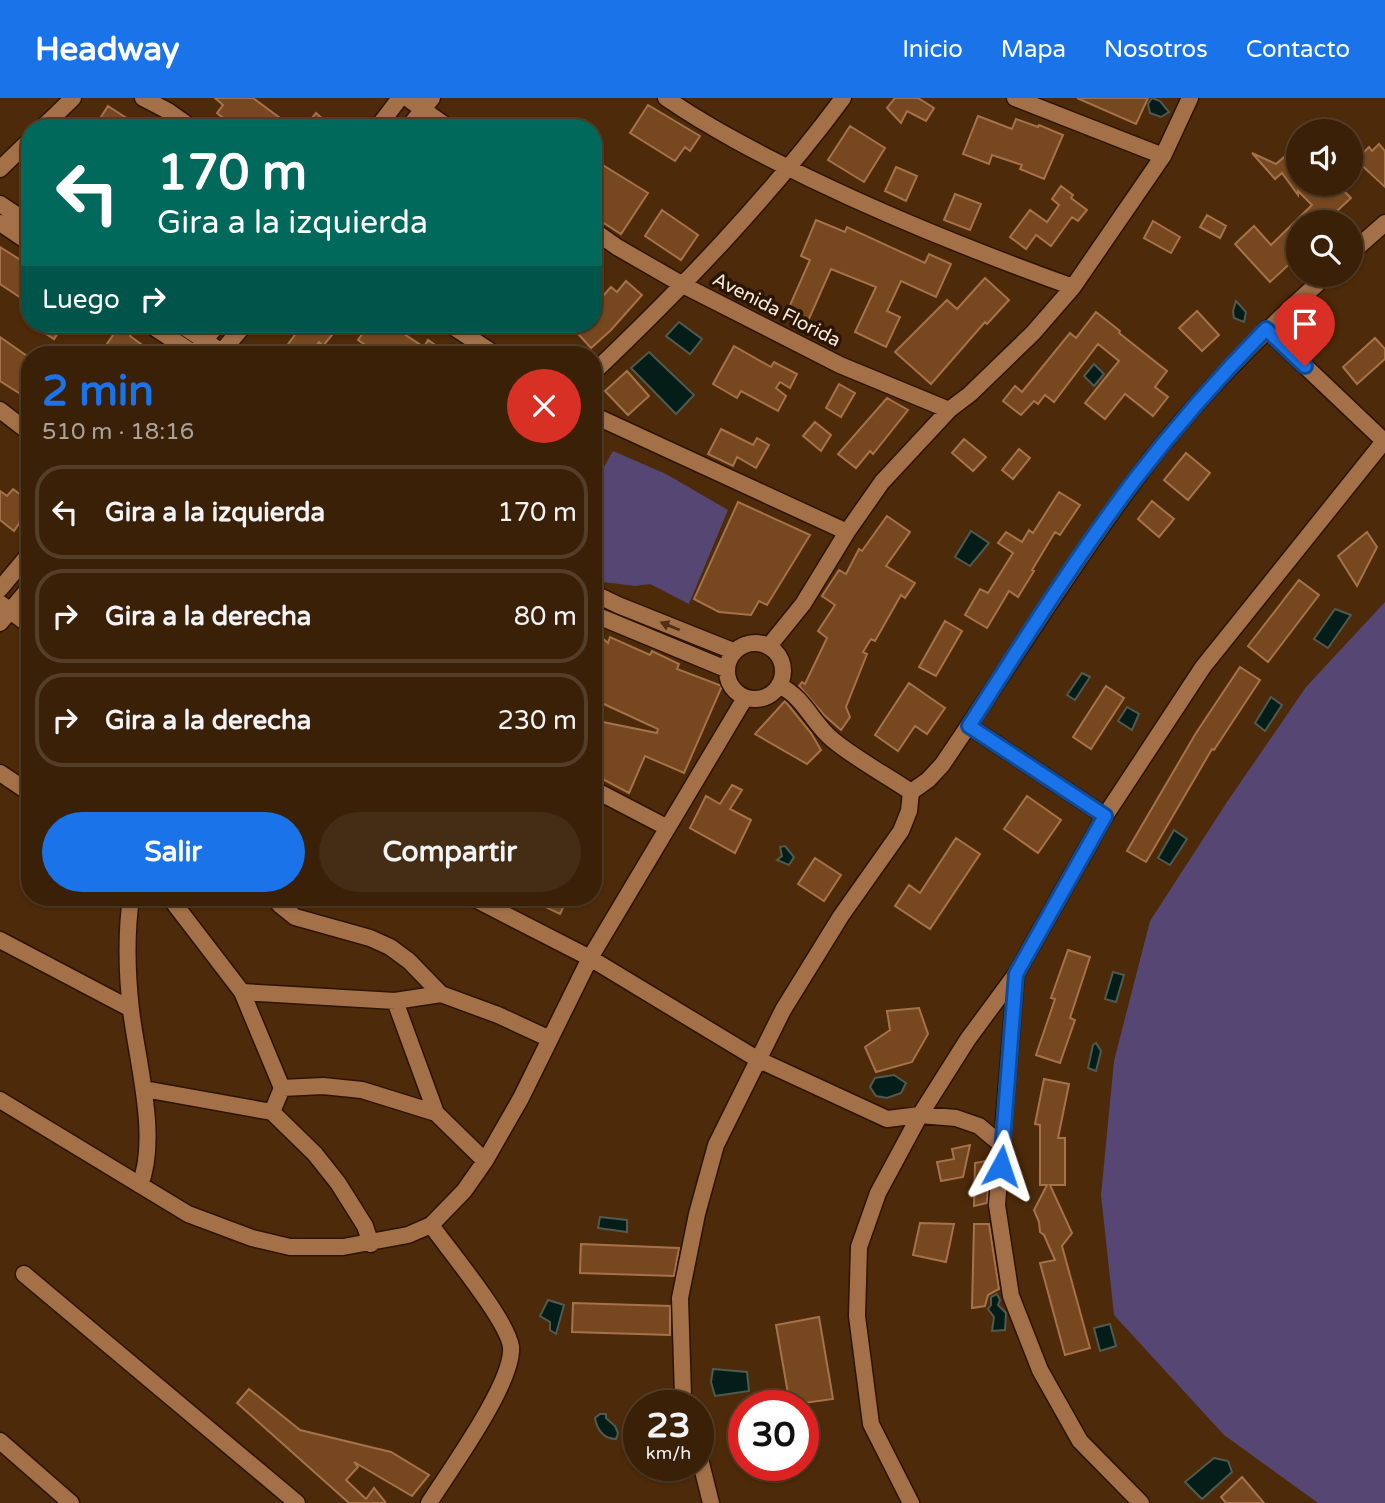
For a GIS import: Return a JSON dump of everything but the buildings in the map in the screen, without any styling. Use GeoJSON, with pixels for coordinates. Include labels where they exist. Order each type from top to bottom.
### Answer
{"type":"FeatureCollection","features":[{"type":"Feature","properties":{"kind":"street"},"geometry":{"type":"LineString","coordinates":[[51,119],[73,98]]}},
{"type":"Feature","properties":{"kind":"street"},"geometry":{"type":"LineString","coordinates":[[143,98],[179,119]]}},
{"type":"Feature","properties":{"kind":"street"},"geometry":{"type":"LineString","coordinates":[[384,119],[400,98]]}},
{"type":"Feature","properties":{"kind":"street"},"geometry":{"type":"LineString","coordinates":[[407,98],[427,104],[441,119]]}},
{"type":"Feature","properties":{"kind":"street"},"geometry":{"type":"LineString","coordinates":[[666,98],[737,141],[789,168],[929,232],[1073,287]]}},
{"type":"Feature","properties":{"kind":"street"},"geometry":{"type":"LineString","coordinates":[[602,364],[683,285],[789,168],[843,98]]}},
{"type":"Feature","properties":{"kind":"street"},"geometry":{"type":"LineString","coordinates":[[1015,98],[1163,156]]}},
{"type":"Feature","properties":{"kind":"street"},"geometry":{"type":"LineString","coordinates":[[769,646],[803,604],[847,532],[882,482],[949,410],[970,394],[1033,333],[1073,287],[1163,156],[1191,98]]}},
{"type":"Feature","properties":{"kind":"street"},"geometry":{"type":"LineString","coordinates":[[415,119],[427,104]]}},
{"type":"Feature","properties":{"kind":"street"},"geometry":{"type":"LineString","coordinates":[[0,169],[21,149]]}},
{"type":"Feature","properties":{"kind":"street"},"geometry":{"type":"LineString","coordinates":[[0,204],[21,217]]}},
{"type":"Feature","properties":{"kind":"street"},"geometry":{"type":"LineString","coordinates":[[0,223],[21,237]]}},
{"type":"Feature","properties":{"kind":"street"},"geometry":{"type":"LineString","coordinates":[[1363,242],[1385,223]]}},
{"type":"Feature","properties":{"kind":"street","name":"Avenida Florida"},"geometry":{"type":"LineString","coordinates":[[602,236],[683,285],[840,365],[949,410]]}},
{"type":"Feature","properties":{"kind":"street"},"geometry":{"type":"LineString","coordinates":[[683,1390],[680,1298],[698,1213],[716,1145],[783,1010],[841,916],[901,831],[909,811],[911,792],[928,780],[942,765],[1136,478],[1218,379],[1266,329],[1313,287]]}},
{"type":"Feature","properties":{"kind":"street"},"geometry":{"type":"LineString","coordinates":[[911,1503],[871,1424],[858,1316],[859,1247],[878,1194],[920,1115],[968,1039],[1016,974],[1105,816],[1203,667],[1385,441],[1266,329]]}},
{"type":"Feature","properties":{"kind":"street"},"geometry":{"type":"LineString","coordinates":[[162,333],[181,346]]}},
{"type":"Feature","properties":{"kind":"street"},"geometry":{"type":"LineString","coordinates":[[194,333],[212,346]]}},
{"type":"Feature","properties":{"kind":"street"},"geometry":{"type":"LineString","coordinates":[[201,346],[211,333]]}},
{"type":"Feature","properties":{"kind":"street"},"geometry":{"type":"LineString","coordinates":[[463,333],[482,346]]}},
{"type":"Feature","properties":{"kind":"street"},"geometry":{"type":"LineString","coordinates":[[0,410],[21,426]]}},
{"type":"Feature","properties":{"kind":"street"},"geometry":{"type":"LineString","coordinates":[[602,419],[847,532]]}},
{"type":"Feature","properties":{"kind":"street"},"geometry":{"type":"LineString","coordinates":[[0,589],[21,564]]}},
{"type":"Feature","properties":{"kind":"street"},"geometry":{"type":"LineString","coordinates":[[21,596],[3,613],[21,622]]}},
{"type":"Feature","properties":{"kind":"street"},"geometry":{"type":"LineString","coordinates":[[602,597],[733,651]]}},
{"type":"Feature","properties":{"kind":"street"},"geometry":{"type":"LineString","coordinates":[[602,618],[726,669]]}},
{"type":"Feature","properties":{"kind":"street"},"geometry":{"type":"LineString","coordinates":[[757,642],[769,646],[778,654],[782,664],[783,675],[779,685],[764,697],[745,698],[734,691],[728,681],[728,659],[733,651],[744,644],[757,642]]}},
{"type":"Feature","properties":{"kind":"street"},"geometry":{"type":"LineString","coordinates":[[779,685],[793,692],[804,703],[832,739],[911,792]]}},
{"type":"Feature","properties":{"kind":"street"},"geometry":{"type":"LineString","coordinates":[[0,1100],[188,1214],[252,1238],[290,1247],[343,1247],[408,1236],[431,1225],[464,1191],[485,1161],[521,1098],[590,958],[745,698]]}},
{"type":"Feature","properties":{"kind":"street"},"geometry":{"type":"LineString","coordinates":[[969,726],[1105,816]]}},
{"type":"Feature","properties":{"kind":"street"},"geometry":{"type":"LineString","coordinates":[[0,773],[21,787]]}},
{"type":"Feature","properties":{"kind":"street"},"geometry":{"type":"LineString","coordinates":[[602,794],[666,827]]}},
{"type":"Feature","properties":{"kind":"street"},"geometry":{"type":"LineString","coordinates":[[131,906],[131,1009],[145,1089],[146,1169],[140,1185]]}},
{"type":"Feature","properties":{"kind":"street"},"geometry":{"type":"LineString","coordinates":[[176,906],[242,992],[282,1088],[272,1112]]}},
{"type":"Feature","properties":{"kind":"street"},"geometry":{"type":"LineString","coordinates":[[281,906],[295,916],[370,938],[390,947],[409,961],[441,994],[498,1015],[550,1039]]}},
{"type":"Feature","properties":{"kind":"street"},"geometry":{"type":"LineString","coordinates":[[489,906],[590,958],[757,1059],[887,1119],[920,1115],[956,1118],[979,1126],[1003,1146]]}},
{"type":"Feature","properties":{"kind":"street"},"geometry":{"type":"LineString","coordinates":[[0,940],[131,1009]]}},
{"type":"Feature","properties":{"kind":"street"},"geometry":{"type":"LineString","coordinates":[[1016,974],[997,1205],[1011,1296],[1041,1370],[1080,1441],[1141,1503]]}},
{"type":"Feature","properties":{"kind":"street"},"geometry":{"type":"LineString","coordinates":[[242,992],[395,1001],[441,994]]}},
{"type":"Feature","properties":{"kind":"street"},"geometry":{"type":"LineString","coordinates":[[395,1001],[436,1113],[485,1161]]}},
{"type":"Feature","properties":{"kind":"street"},"geometry":{"type":"LineString","coordinates":[[282,1088],[323,1086],[362,1090],[436,1113]]}},
{"type":"Feature","properties":{"kind":"street"},"geometry":{"type":"LineString","coordinates":[[145,1089],[272,1112],[314,1154],[338,1183],[365,1226],[371,1244]]}},
{"type":"Feature","properties":{"kind":"street"},"geometry":{"type":"LineString","coordinates":[[429,1503],[500,1389],[510,1364],[511,1345],[500,1320],[431,1225]]}},
{"type":"Feature","properties":{"kind":"street"},"geometry":{"type":"LineString","coordinates":[[24,1274],[297,1503]]}},
{"type":"Feature","properties":{"kind":"street"},"geometry":{"type":"LineString","coordinates":[[0,1441],[71,1503]]}},
{"type":"Feature","properties":{"kind":"street"},"geometry":{"type":"LineString","coordinates":[[896,1503],[899,1475]]}},
{"type":"Feature","properties":{"kind":"street"},"geometry":{"type":"LineString","coordinates":[[899,1475],[920,1503]]}},
{"type":"Feature","properties":{"kind":"street"},"geometry":{"type":"LineString","coordinates":[[706,1481],[711,1503]]}},
{"type":"Feature","properties":{"kind":"shaded area"},"geometry":{"type":"Polygon","coordinates":[[[613,451],[666,474],[728,510],[689,604],[650,584],[635,586],[602,581],[602,470],[613,451]]]}},
{"type":"Feature","properties":{"kind":"shaded area"},"geometry":{"type":"Polygon","coordinates":[[[1385,602],[1385,1503],[1318,1503],[1224,1435],[1114,1315],[1101,1195],[1114,1061],[1150,921],[1306,687],[1385,602]]]}},
{"type":"Feature","properties":{"kind":"water"},"geometry":{"type":"Polygon","coordinates":[[[1152,98],[1160,101],[1169,112],[1161,117],[1150,113],[1148,104],[1152,98]]]}},
{"type":"Feature","properties":{"kind":"water"},"geometry":{"type":"Polygon","coordinates":[[[1236,301],[1246,312],[1244,322],[1234,318],[1236,301]]]}},
{"type":"Feature","properties":{"kind":"water"},"geometry":{"type":"Polygon","coordinates":[[[679,322],[702,339],[690,354],[666,336],[679,322]]]}},
{"type":"Feature","properties":{"kind":"water"},"geometry":{"type":"Polygon","coordinates":[[[649,352],[694,395],[676,414],[631,368],[649,352]]]}},
{"type":"Feature","properties":{"kind":"water"},"geometry":{"type":"Polygon","coordinates":[[[1094,364],[1104,374],[1094,386],[1084,376],[1094,364]]]}},
{"type":"Feature","properties":{"kind":"water"},"geometry":{"type":"Polygon","coordinates":[[[971,531],[989,543],[970,566],[955,557],[971,531]]]}},
{"type":"Feature","properties":{"kind":"water"},"geometry":{"type":"Polygon","coordinates":[[[1335,609],[1351,615],[1328,648],[1314,639],[1335,609]]]}},
{"type":"Feature","properties":{"kind":"water"},"geometry":{"type":"Polygon","coordinates":[[[1082,673],[1090,677],[1075,700],[1067,695],[1082,673]]]}},
{"type":"Feature","properties":{"kind":"water"},"geometry":{"type":"Polygon","coordinates":[[[1271,697],[1282,705],[1265,731],[1255,723],[1271,697]]]}},
{"type":"Feature","properties":{"kind":"water"},"geometry":{"type":"Polygon","coordinates":[[[1127,707],[1139,714],[1132,730],[1118,721],[1127,707]]]}},
{"type":"Feature","properties":{"kind":"water"},"geometry":{"type":"Polygon","coordinates":[[[1174,830],[1187,839],[1170,865],[1158,858],[1174,830]]]}},
{"type":"Feature","properties":{"kind":"water"},"geometry":{"type":"Polygon","coordinates":[[[785,846],[794,857],[789,865],[777,860],[782,856],[780,847],[785,846]]]}},
{"type":"Feature","properties":{"kind":"water"},"geometry":{"type":"Polygon","coordinates":[[[1113,972],[1124,975],[1116,1002],[1105,999],[1113,972]]]}},
{"type":"Feature","properties":{"kind":"water"},"geometry":{"type":"Polygon","coordinates":[[[1096,1043],[1101,1051],[1096,1071],[1088,1068],[1093,1045],[1096,1043]]]}},
{"type":"Feature","properties":{"kind":"water"},"geometry":{"type":"Polygon","coordinates":[[[894,1075],[906,1083],[901,1093],[887,1098],[876,1096],[870,1087],[875,1078],[894,1075]]]}},
{"type":"Feature","properties":{"kind":"water"},"geometry":{"type":"Polygon","coordinates":[[[600,1217],[627,1220],[627,1232],[598,1228],[600,1217]]]}},
{"type":"Feature","properties":{"kind":"water"},"geometry":{"type":"Polygon","coordinates":[[[997,1294],[1000,1300],[998,1305],[1006,1313],[1005,1330],[992,1331],[994,1317],[988,1309],[991,1297],[997,1294]]]}},
{"type":"Feature","properties":{"kind":"water"},"geometry":{"type":"Polygon","coordinates":[[[548,1300],[564,1305],[556,1334],[550,1330],[550,1322],[540,1316],[548,1300]]]}},
{"type":"Feature","properties":{"kind":"water"},"geometry":{"type":"Polygon","coordinates":[[[1110,1324],[1116,1346],[1100,1351],[1094,1328],[1110,1324]]]}},
{"type":"Feature","properties":{"kind":"water"},"geometry":{"type":"Polygon","coordinates":[[[713,1369],[747,1372],[749,1390],[728,1390],[728,1394],[715,1396],[711,1382],[713,1369]]]}},
{"type":"Feature","properties":{"kind":"water"},"geometry":{"type":"Polygon","coordinates":[[[606,1414],[606,1418],[615,1426],[618,1433],[616,1439],[605,1436],[599,1430],[595,1418],[606,1414]]]}},
{"type":"Feature","properties":{"kind":"water"},"geometry":{"type":"Polygon","coordinates":[[[1214,1458],[1228,1461],[1232,1472],[1202,1499],[1185,1482],[1214,1458]]]}},
{"type":"Feature","properties":{"kind":"route"},"geometry":{"type":"LineString","coordinates":[[1001,1166],[1016,974],[1105,816],[969,726],[1066,578],[1136,478],[1218,379],[1266,329],[1305,366]]}}]}
